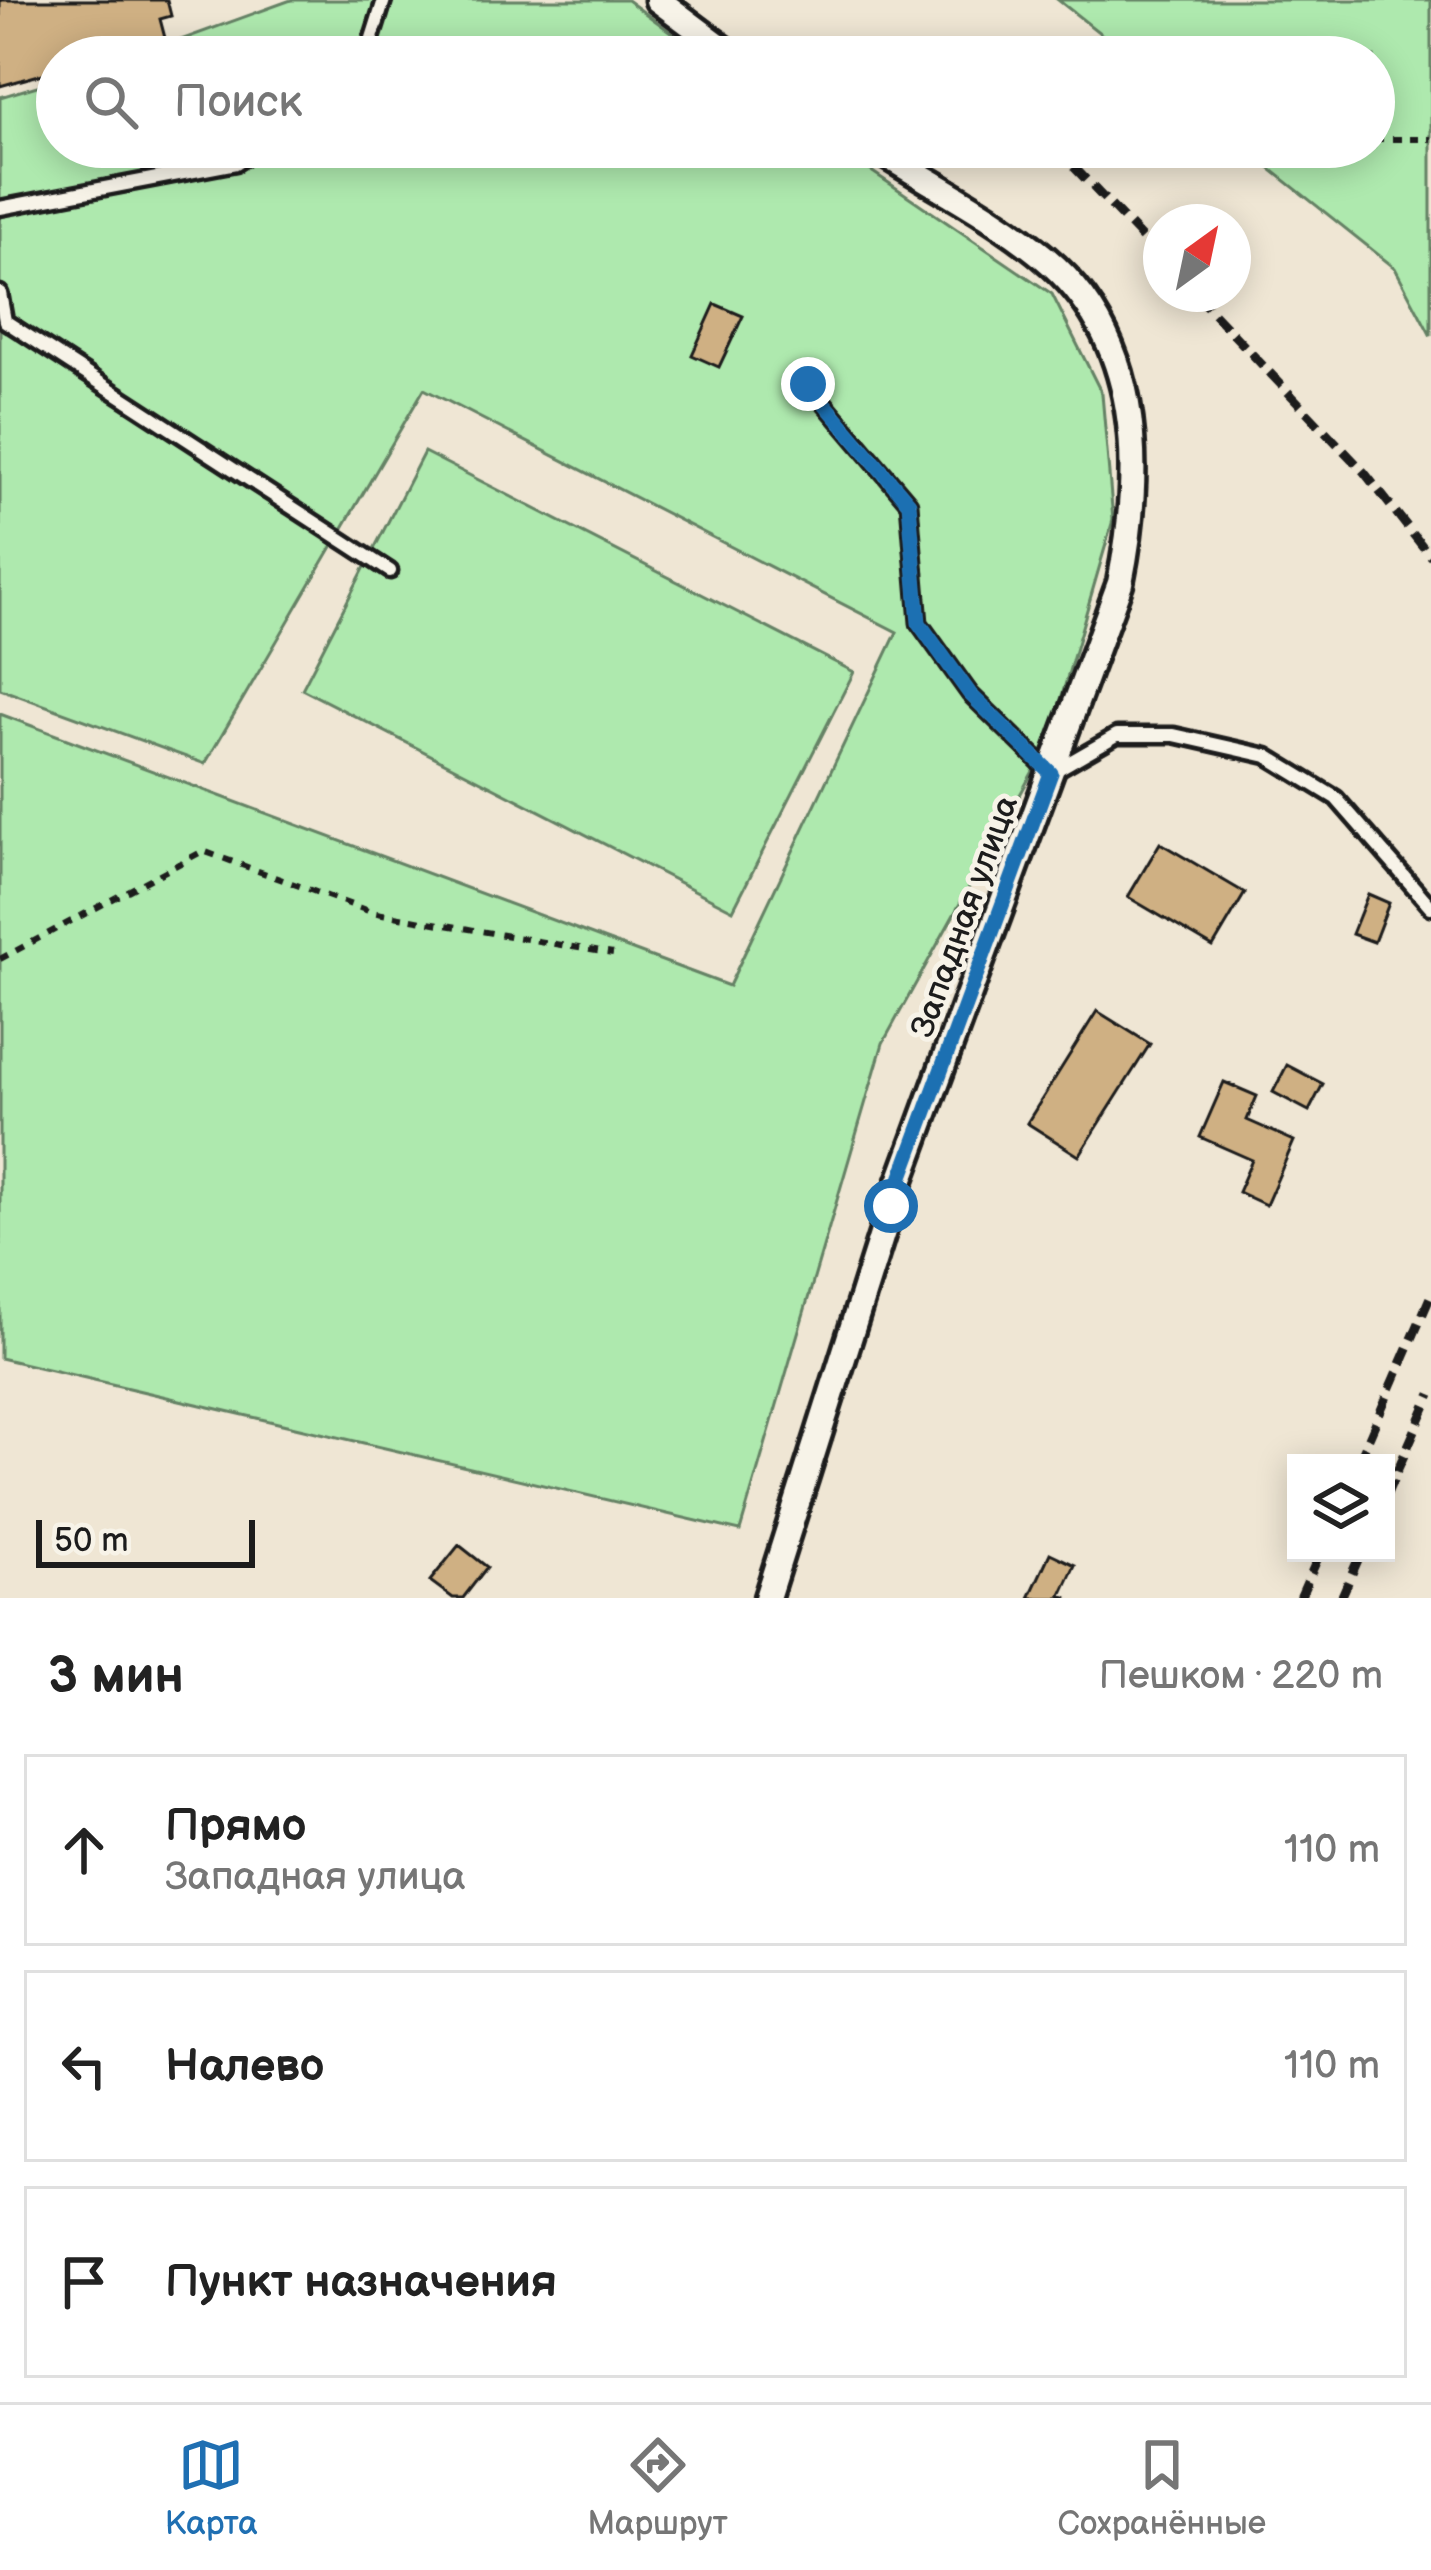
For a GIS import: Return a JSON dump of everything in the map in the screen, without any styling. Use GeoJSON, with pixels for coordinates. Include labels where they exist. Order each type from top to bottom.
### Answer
{"type":"FeatureCollection","features":[{"type":"Feature","properties":{"kind":"street"},"geometry":{"type":"LineString","coordinates":[[658,0],[706,36]]}},
{"type":"Feature","properties":{"kind":"street","name":"Западная улица"},"geometry":{"type":"LineString","coordinates":[[767,1598],[891,1206],[1120,583],[1133,518],[1136,457],[1127,397],[1107,339],[1083,297],[1045,257],[907,168]]}},
{"type":"Feature","properties":{"kind":"lane"},"geometry":{"type":"LineString","coordinates":[[372,36],[384,0]]}},
{"type":"Feature","properties":{"kind":"lane"},"geometry":{"type":"LineString","coordinates":[[0,208],[210,168]]}},
{"type":"Feature","properties":{"kind":"lane"},"geometry":{"type":"LineString","coordinates":[[0,293],[5,321],[390,571]]}},
{"type":"Feature","properties":{"kind":"lane"},"geometry":{"type":"LineString","coordinates":[[808,384],[909,503],[919,623],[970,694],[1051,773],[1117,735],[1174,735],[1268,756],[1336,798],[1431,908]]}},
{"type":"Feature","properties":{"kind":"path"},"geometry":{"type":"LineString","coordinates":[[1395,139],[1431,139]]}},
{"type":"Feature","properties":{"kind":"path"},"geometry":{"type":"LineString","coordinates":[[0,959],[203,851],[371,912],[613,954]]}},
{"type":"Feature","properties":{"kind":"green space"},"geometry":{"type":"Polygon","coordinates":[[[291,0],[627,0],[676,36],[192,36],[291,0]]]}},
{"type":"Feature","properties":{"kind":"green space"},"geometry":{"type":"Polygon","coordinates":[[[1058,0],[1431,0],[1431,336],[1395,268],[1269,168],[1395,168],[1395,36],[1103,36],[1058,0]]]}},
{"type":"Feature","properties":{"kind":"green space"},"geometry":{"type":"Polygon","coordinates":[[[36,86],[36,168],[867,168],[1052,294],[1102,394],[1113,520],[1048,744],[883,1043],[740,1531],[0,1358],[0,714],[729,986],[897,632],[424,389],[205,764],[0,689],[0,97],[36,86]]]}},
{"type":"Feature","properties":{"kind":"green space"},"geometry":{"type":"Polygon","coordinates":[[[424,452],[854,672],[733,910],[302,689],[424,452]]]}},
{"type":"Feature","properties":{"kind":"building"},"geometry":{"type":"Polygon","coordinates":[[[0,0],[167,0],[171,16],[160,19],[164,36],[36,36],[36,76],[0,86],[0,0]]]}},
{"type":"Feature","properties":{"kind":"building"},"geometry":{"type":"Polygon","coordinates":[[[715,304],[743,316],[719,367],[692,355],[715,304]]]}},
{"type":"Feature","properties":{"kind":"building"},"geometry":{"type":"Polygon","coordinates":[[[1160,843],[1245,893],[1213,947],[1128,897],[1160,843]]]}},
{"type":"Feature","properties":{"kind":"building"},"geometry":{"type":"Polygon","coordinates":[[[1368,894],[1389,903],[1374,942],[1352,934],[1368,894]]]}},
{"type":"Feature","properties":{"kind":"building"},"geometry":{"type":"Polygon","coordinates":[[[1097,1011],[1150,1044],[1079,1156],[1027,1123],[1097,1011]]]}},
{"type":"Feature","properties":{"kind":"building"},"geometry":{"type":"Polygon","coordinates":[[[1287,1065],[1323,1084],[1309,1111],[1273,1092],[1287,1065]]]}},
{"type":"Feature","properties":{"kind":"building"},"geometry":{"type":"Polygon","coordinates":[[[1224,1082],[1257,1096],[1247,1120],[1294,1141],[1266,1205],[1238,1192],[1252,1160],[1200,1137],[1224,1082]]]}},
{"type":"Feature","properties":{"kind":"building"},"geometry":{"type":"Polygon","coordinates":[[[459,1545],[487,1567],[463,1598],[453,1598],[430,1581],[459,1545]]]}},
{"type":"Feature","properties":{"kind":"building"},"geometry":{"type":"Polygon","coordinates":[[[1050,1553],[1075,1565],[1061,1595],[1068,1598],[1029,1598],[1050,1553]]]}},
{"type":"Feature","properties":{"kind":"railway"},"geometry":{"type":"LineString","coordinates":[[1075,168],[1143,239]]}},
{"type":"Feature","properties":{"kind":"railway"},"geometry":{"type":"LineString","coordinates":[[1212,312],[1364,472],[1431,557]]}},
{"type":"Feature","properties":{"kind":"railway"},"geometry":{"type":"LineString","coordinates":[[1362,1454],[1431,1295]]}},
{"type":"Feature","properties":{"kind":"railway"},"geometry":{"type":"LineString","coordinates":[[1395,1476],[1431,1394]]}},
{"type":"Feature","properties":{"kind":"railway"},"geometry":{"type":"LineString","coordinates":[[1300,1598],[1316,1562]]}},
{"type":"Feature","properties":{"kind":"railway"},"geometry":{"type":"LineString","coordinates":[[1341,1598],[1357,1562]]}},
{"type":"Feature","properties":{"kind":"route"},"geometry":{"type":"LineString","coordinates":[[808,384],[909,503],[919,623],[970,694],[1051,773],[891,1206]]}}]}
